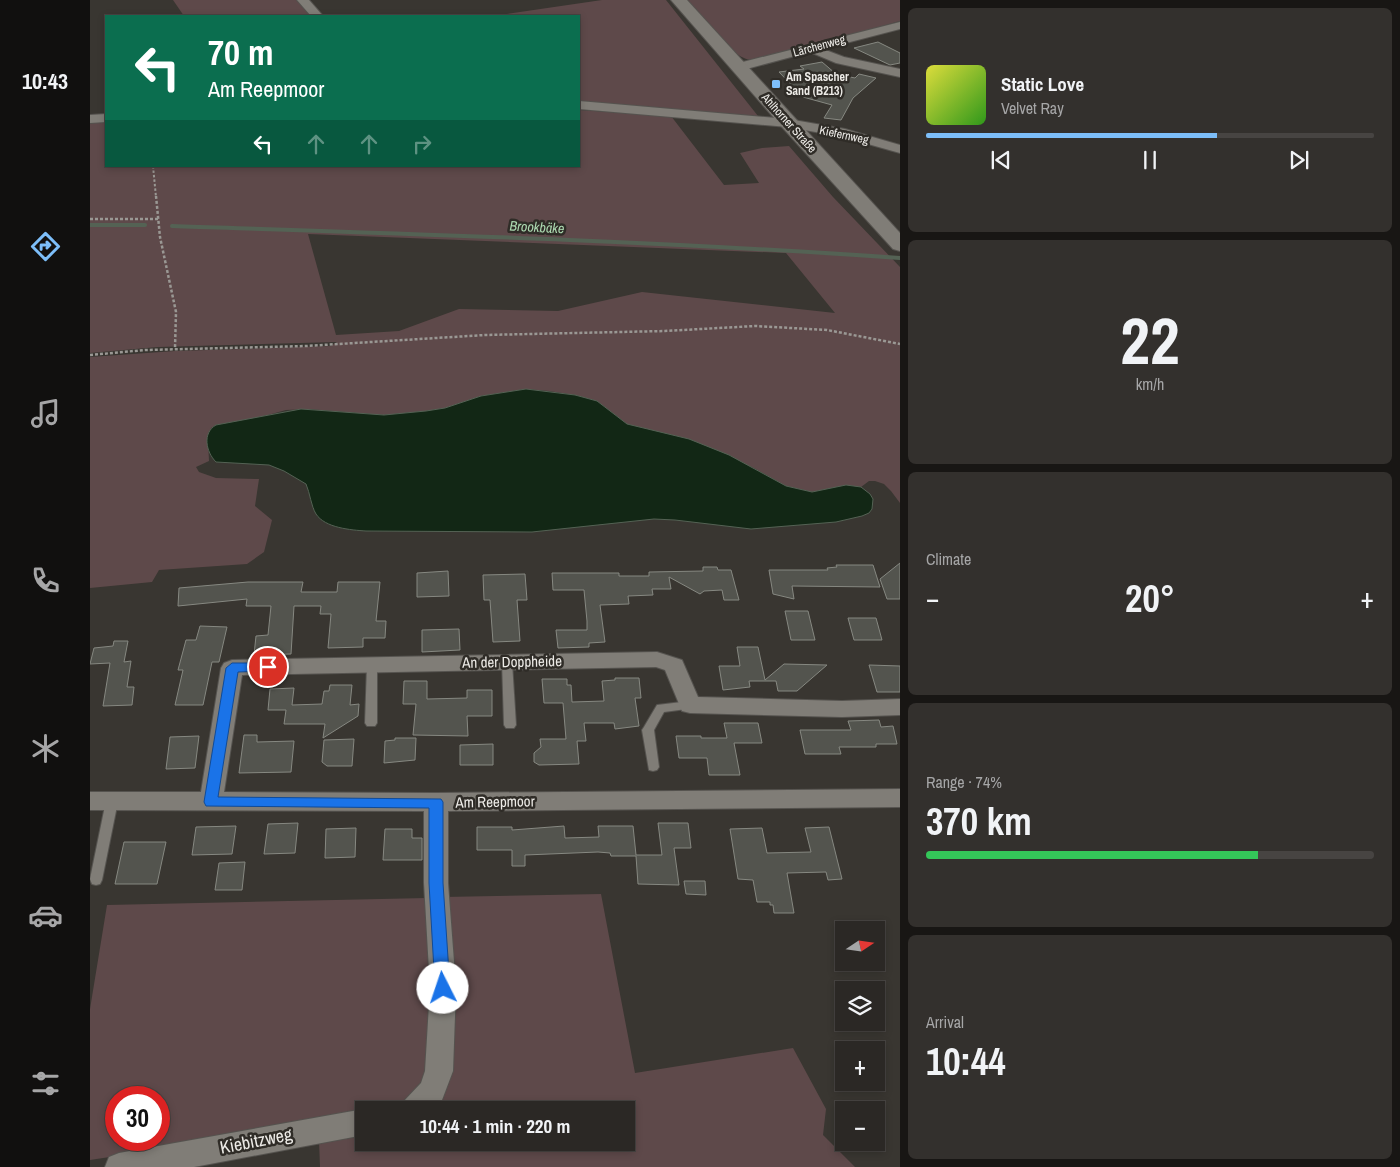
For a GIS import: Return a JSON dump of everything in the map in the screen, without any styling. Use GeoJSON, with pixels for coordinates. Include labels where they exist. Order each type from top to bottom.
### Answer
{"type":"FeatureCollection","features":[{"type":"Feature","properties":{"kind":"street"},"geometry":{"type":"LineString","coordinates":[[303,0],[316,15]]}},
{"type":"Feature","properties":{"kind":"street","name":"Ahlhorner Straße"},"geometry":{"type":"LineString","coordinates":[[679,0],[900,245]]}},
{"type":"Feature","properties":{"kind":"street","name":"Lärchenweg"},"geometry":{"type":"LineString","coordinates":[[739,67],[900,25]]}},
{"type":"Feature","properties":{"kind":"street"},"geometry":{"type":"LineString","coordinates":[[812,48],[840,60],[900,73]]}},
{"type":"Feature","properties":{"kind":"street","name":"Kiefernweg"},"geometry":{"type":"LineString","coordinates":[[580,105],[788,123],[845,133],[900,149]]}},
{"type":"Feature","properties":{"kind":"street"},"geometry":{"type":"LineString","coordinates":[[90,119],[105,118]]}},
{"type":"Feature","properties":{"kind":"street","name":"An der Doppheide"},"geometry":{"type":"LineString","coordinates":[[211,802],[232,668],[657,659],[674,665],[690,705]]}},
{"type":"Feature","properties":{"kind":"street"},"geometry":{"type":"LineString","coordinates":[[690,705],[842,709],[900,707]]}},
{"type":"Feature","properties":{"kind":"street","name":"Am Reepmoor"},"geometry":{"type":"LineString","coordinates":[[101,801],[436,802],[900,798]]}},
{"type":"Feature","properties":{"kind":"street"},"geometry":{"type":"LineString","coordinates":[[423,1101],[432,1091],[439,1071],[443,988],[436,883],[436,802]]}},
{"type":"Feature","properties":{"kind":"street","name":"Kiebitzweg"},"geometry":{"type":"LineString","coordinates":[[119,1167],[355,1124]]}},
{"type":"Feature","properties":{"kind":"lane"},"geometry":{"type":"LineString","coordinates":[[507,662],[510,725]]}},
{"type":"Feature","properties":{"kind":"lane"},"geometry":{"type":"LineString","coordinates":[[371,724],[372,665]]}},
{"type":"Feature","properties":{"kind":"lane"},"geometry":{"type":"LineString","coordinates":[[653,767],[648,730],[661,708],[690,705]]}},
{"type":"Feature","properties":{"kind":"lane"},"geometry":{"type":"LineString","coordinates":[[96,880],[101,801]]}},
{"type":"Feature","properties":{"kind":"path"},"geometry":{"type":"LineString","coordinates":[[153,167],[160,237],[176,312],[175,349]]}},
{"type":"Feature","properties":{"kind":"path"},"geometry":{"type":"LineString","coordinates":[[90,219],[158,219]]}},
{"type":"Feature","properties":{"kind":"path"},"geometry":{"type":"LineString","coordinates":[[90,355],[175,349],[306,346],[485,335],[665,331],[755,326],[827,330],[900,344]]}},
{"type":"Feature","properties":{"kind":"shaded area"},"geometry":{"type":"Polygon","coordinates":[[[173,0],[300,0],[313,15],[183,15],[173,0]]]}},
{"type":"Feature","properties":{"kind":"shaded area"},"geometry":{"type":"Polygon","coordinates":[[[602,0],[666,0],[758,116],[748,118],[580,101],[580,15],[500,15],[602,0]]]}},
{"type":"Feature","properties":{"kind":"shaded area"},"geometry":{"type":"Polygon","coordinates":[[[685,0],[900,0],[900,21],[764,59],[751,60],[744,58],[729,48],[685,0]]]}},
{"type":"Feature","properties":{"kind":"shaded area"},"geometry":{"type":"Polygon","coordinates":[[[580,110],[671,116],[724,185],[759,183],[740,153],[762,148],[789,146],[833,197],[900,267],[900,503],[884,484],[875,481],[869,481],[861,487],[838,487],[812,492],[786,486],[752,467],[627,424],[597,401],[549,391],[526,389],[481,396],[445,408],[384,415],[308,409],[286,410],[257,418],[216,425],[211,428],[208,440],[209,461],[196,467],[199,472],[216,478],[259,479],[255,506],[272,520],[264,552],[247,564],[159,570],[152,582],[90,588],[90,357],[175,351],[331,346],[337,342],[158,347],[90,353],[90,122],[105,121],[105,167],[580,167],[580,110]],[[308,234],[336,335],[399,331],[459,309],[558,311],[642,292],[835,313],[786,253],[308,234]]]}},
{"type":"Feature","properties":{"kind":"shaded area"},"geometry":{"type":"Polygon","coordinates":[[[526,389],[575,395],[597,401],[627,424],[689,439],[729,455],[786,486],[812,492],[846,485],[861,487],[873,499],[872,509],[869,513],[862,516],[836,522],[751,529],[654,519],[532,532],[360,531],[332,525],[320,519],[314,511],[306,484],[284,471],[269,465],[216,462],[210,453],[207,443],[209,433],[216,425],[301,409],[384,415],[445,408],[481,396],[526,389]]]}},
{"type":"Feature","properties":{"kind":"shaded area"},"geometry":{"type":"Polygon","coordinates":[[[601,894],[635,1073],[793,1048],[826,1109],[823,1135],[835,1147],[835,1151],[839,1151],[855,1167],[320,1167],[319,1140],[355,1134],[355,1151],[635,1151],[635,1101],[424,1101],[443,897],[601,894]]]}},
{"type":"Feature","properties":{"kind":"shaded area"},"geometry":{"type":"Polygon","coordinates":[[[427,898],[435,1015],[427,1090],[408,1101],[355,1101],[355,1120],[170,1148],[170,1086],[105,1086],[105,1151],[149,1151],[90,1160],[90,1009],[107,905],[427,898]]]}},
{"type":"Feature","properties":{"kind":"building"},"geometry":{"type":"Polygon","coordinates":[[[878,42],[900,53],[900,63],[890,65],[854,48],[878,42]]]}},
{"type":"Feature","properties":{"kind":"building"},"geometry":{"type":"Polygon","coordinates":[[[822,62],[836,74],[855,78],[859,74],[876,78],[853,98],[841,120],[824,118],[832,105],[803,97],[779,72],[804,69],[800,66],[822,62]]]}},
{"type":"Feature","properties":{"kind":"building"},"geometry":{"type":"Polygon","coordinates":[[[900,563],[900,599],[887,599],[880,579],[900,563]]]}},
{"type":"Feature","properties":{"kind":"building"},"geometry":{"type":"Polygon","coordinates":[[[836,565],[873,565],[880,587],[792,586],[794,599],[773,594],[769,570],[828,570],[827,568],[837,567],[836,565]]]}},
{"type":"Feature","properties":{"kind":"building"},"geometry":{"type":"Polygon","coordinates":[[[703,567],[731,570],[739,600],[724,600],[722,590],[704,591],[700,594],[669,577],[671,589],[652,589],[653,595],[628,596],[629,604],[600,605],[605,642],[589,643],[589,647],[558,648],[556,630],[587,630],[587,621],[584,590],[553,590],[552,573],[619,573],[619,576],[649,576],[649,572],[703,571],[703,567]]]}},
{"type":"Feature","properties":{"kind":"building"},"geometry":{"type":"Polygon","coordinates":[[[448,571],[449,596],[417,597],[417,573],[448,571]]]}},
{"type":"Feature","properties":{"kind":"building"},"geometry":{"type":"Polygon","coordinates":[[[525,574],[527,600],[517,600],[520,641],[493,642],[490,600],[484,600],[483,575],[525,574]]]}},
{"type":"Feature","properties":{"kind":"building"},"geometry":{"type":"Polygon","coordinates":[[[248,582],[303,582],[301,592],[337,592],[338,582],[380,582],[376,621],[386,621],[385,638],[363,638],[363,647],[328,648],[331,614],[320,614],[321,606],[294,606],[291,654],[254,655],[256,636],[268,635],[271,606],[246,606],[247,599],[178,606],[179,588],[248,582]]]}},
{"type":"Feature","properties":{"kind":"building"},"geometry":{"type":"Polygon","coordinates":[[[785,611],[808,611],[815,640],[791,640],[785,611]]]}},
{"type":"Feature","properties":{"kind":"building"},"geometry":{"type":"Polygon","coordinates":[[[848,618],[876,618],[882,640],[854,640],[848,618]]]}},
{"type":"Feature","properties":{"kind":"building"},"geometry":{"type":"Polygon","coordinates":[[[200,626],[227,627],[219,662],[212,662],[203,705],[175,705],[183,670],[178,670],[186,640],[196,640],[200,626]]]}},
{"type":"Feature","properties":{"kind":"building"},"geometry":{"type":"Polygon","coordinates":[[[459,629],[460,650],[422,652],[422,630],[459,629]]]}},
{"type":"Feature","properties":{"kind":"building"},"geometry":{"type":"Polygon","coordinates":[[[114,641],[128,641],[124,662],[131,661],[127,687],[134,687],[132,705],[103,706],[110,663],[90,664],[94,648],[113,646],[114,641]]]}},
{"type":"Feature","properties":{"kind":"building"},"geometry":{"type":"Polygon","coordinates":[[[737,647],[758,647],[765,680],[784,664],[827,665],[797,691],[778,691],[776,681],[749,681],[750,687],[723,690],[719,666],[740,666],[737,647]]]}},
{"type":"Feature","properties":{"kind":"building"},"geometry":{"type":"Polygon","coordinates":[[[869,665],[900,666],[900,692],[877,692],[869,665]]]}},
{"type":"Feature","properties":{"kind":"building"},"geometry":{"type":"Polygon","coordinates":[[[615,678],[639,678],[641,698],[635,698],[639,726],[615,729],[614,723],[584,723],[586,741],[577,741],[579,764],[539,765],[534,762],[534,753],[541,747],[540,739],[566,739],[563,703],[544,703],[542,679],[567,679],[567,685],[571,685],[572,702],[604,701],[602,681],[615,680],[615,678]]]}},
{"type":"Feature","properties":{"kind":"building"},"geometry":{"type":"Polygon","coordinates":[[[404,681],[427,681],[427,699],[467,698],[467,690],[492,690],[492,716],[467,716],[468,736],[413,735],[416,704],[403,704],[404,681]]]}},
{"type":"Feature","properties":{"kind":"building"},"geometry":{"type":"Polygon","coordinates":[[[330,685],[352,685],[350,705],[359,704],[358,716],[323,738],[325,724],[284,724],[286,710],[268,710],[270,689],[294,688],[292,705],[322,704],[324,691],[329,691],[330,685]]]}},
{"type":"Feature","properties":{"kind":"building"},"geometry":{"type":"Polygon","coordinates":[[[879,720],[881,727],[893,726],[897,744],[876,744],[876,747],[839,747],[841,754],[805,754],[800,730],[851,730],[848,721],[879,720]]]}},
{"type":"Feature","properties":{"kind":"building"},"geometry":{"type":"Polygon","coordinates":[[[724,723],[758,723],[762,743],[734,743],[740,775],[709,775],[707,758],[679,758],[676,736],[727,738],[724,723]]]}},
{"type":"Feature","properties":{"kind":"building"},"geometry":{"type":"Polygon","coordinates":[[[244,735],[257,735],[257,742],[294,741],[291,772],[239,773],[244,735]]]}},
{"type":"Feature","properties":{"kind":"building"},"geometry":{"type":"Polygon","coordinates":[[[199,736],[195,768],[166,769],[170,737],[199,736]]]}},
{"type":"Feature","properties":{"kind":"building"},"geometry":{"type":"Polygon","coordinates":[[[395,738],[416,738],[415,760],[384,763],[385,741],[395,740],[395,738]]]}},
{"type":"Feature","properties":{"kind":"building"},"geometry":{"type":"Polygon","coordinates":[[[354,739],[352,766],[327,766],[322,762],[324,740],[354,739]]]}},
{"type":"Feature","properties":{"kind":"building"},"geometry":{"type":"Polygon","coordinates":[[[493,744],[493,765],[460,765],[460,745],[493,744]]]}},
{"type":"Feature","properties":{"kind":"building"},"geometry":{"type":"Polygon","coordinates":[[[298,823],[295,853],[264,854],[268,824],[298,823]]]}},
{"type":"Feature","properties":{"kind":"building"},"geometry":{"type":"Polygon","coordinates":[[[658,823],[688,823],[691,848],[674,848],[679,885],[638,884],[636,856],[611,856],[610,853],[598,852],[525,855],[525,866],[512,866],[512,850],[477,850],[477,827],[512,827],[512,830],[564,826],[565,838],[599,837],[598,826],[633,826],[636,855],[662,855],[658,823]]]}},
{"type":"Feature","properties":{"kind":"building"},"geometry":{"type":"Polygon","coordinates":[[[236,826],[232,854],[192,855],[196,827],[236,826]]]}},
{"type":"Feature","properties":{"kind":"building"},"geometry":{"type":"Polygon","coordinates":[[[829,827],[842,879],[828,880],[826,872],[787,873],[794,913],[774,913],[773,905],[770,905],[770,902],[757,902],[753,880],[738,879],[730,829],[762,828],[767,853],[811,852],[805,828],[829,827]]]}},
{"type":"Feature","properties":{"kind":"building"},"geometry":{"type":"Polygon","coordinates":[[[356,828],[355,857],[325,858],[326,829],[356,828]]]}},
{"type":"Feature","properties":{"kind":"building"},"geometry":{"type":"Polygon","coordinates":[[[385,829],[412,829],[412,838],[422,838],[422,860],[383,860],[385,829]]]}},
{"type":"Feature","properties":{"kind":"building"},"geometry":{"type":"Polygon","coordinates":[[[124,842],[166,842],[157,884],[115,884],[124,842]]]}},
{"type":"Feature","properties":{"kind":"building"},"geometry":{"type":"Polygon","coordinates":[[[245,862],[242,890],[215,890],[219,863],[245,862]]]}},
{"type":"Feature","properties":{"kind":"building"},"geometry":{"type":"Polygon","coordinates":[[[684,881],[705,881],[706,895],[686,894],[684,881]]]}},
{"type":"Feature","properties":{"kind":"waterway","name":"Brookbäke"},"geometry":{"type":"LineString","coordinates":[[90,225],[145,225]]}},
{"type":"Feature","properties":{"kind":"waterway","name":"Brookbäke"},"geometry":{"type":"LineString","coordinates":[[172,226],[445,235],[900,258]]}},
{"type":"Feature","properties":{"kind":"place","name":"Am Spascher Sand (B213)"},"geometry":{"type":"Point","coordinates":[776,84]}},
{"type":"Feature","properties":{"kind":"route"},"geometry":{"type":"LineString","coordinates":[[268,667],[232,668],[211,802],[436,802],[436,883],[443,988]]}}]}
